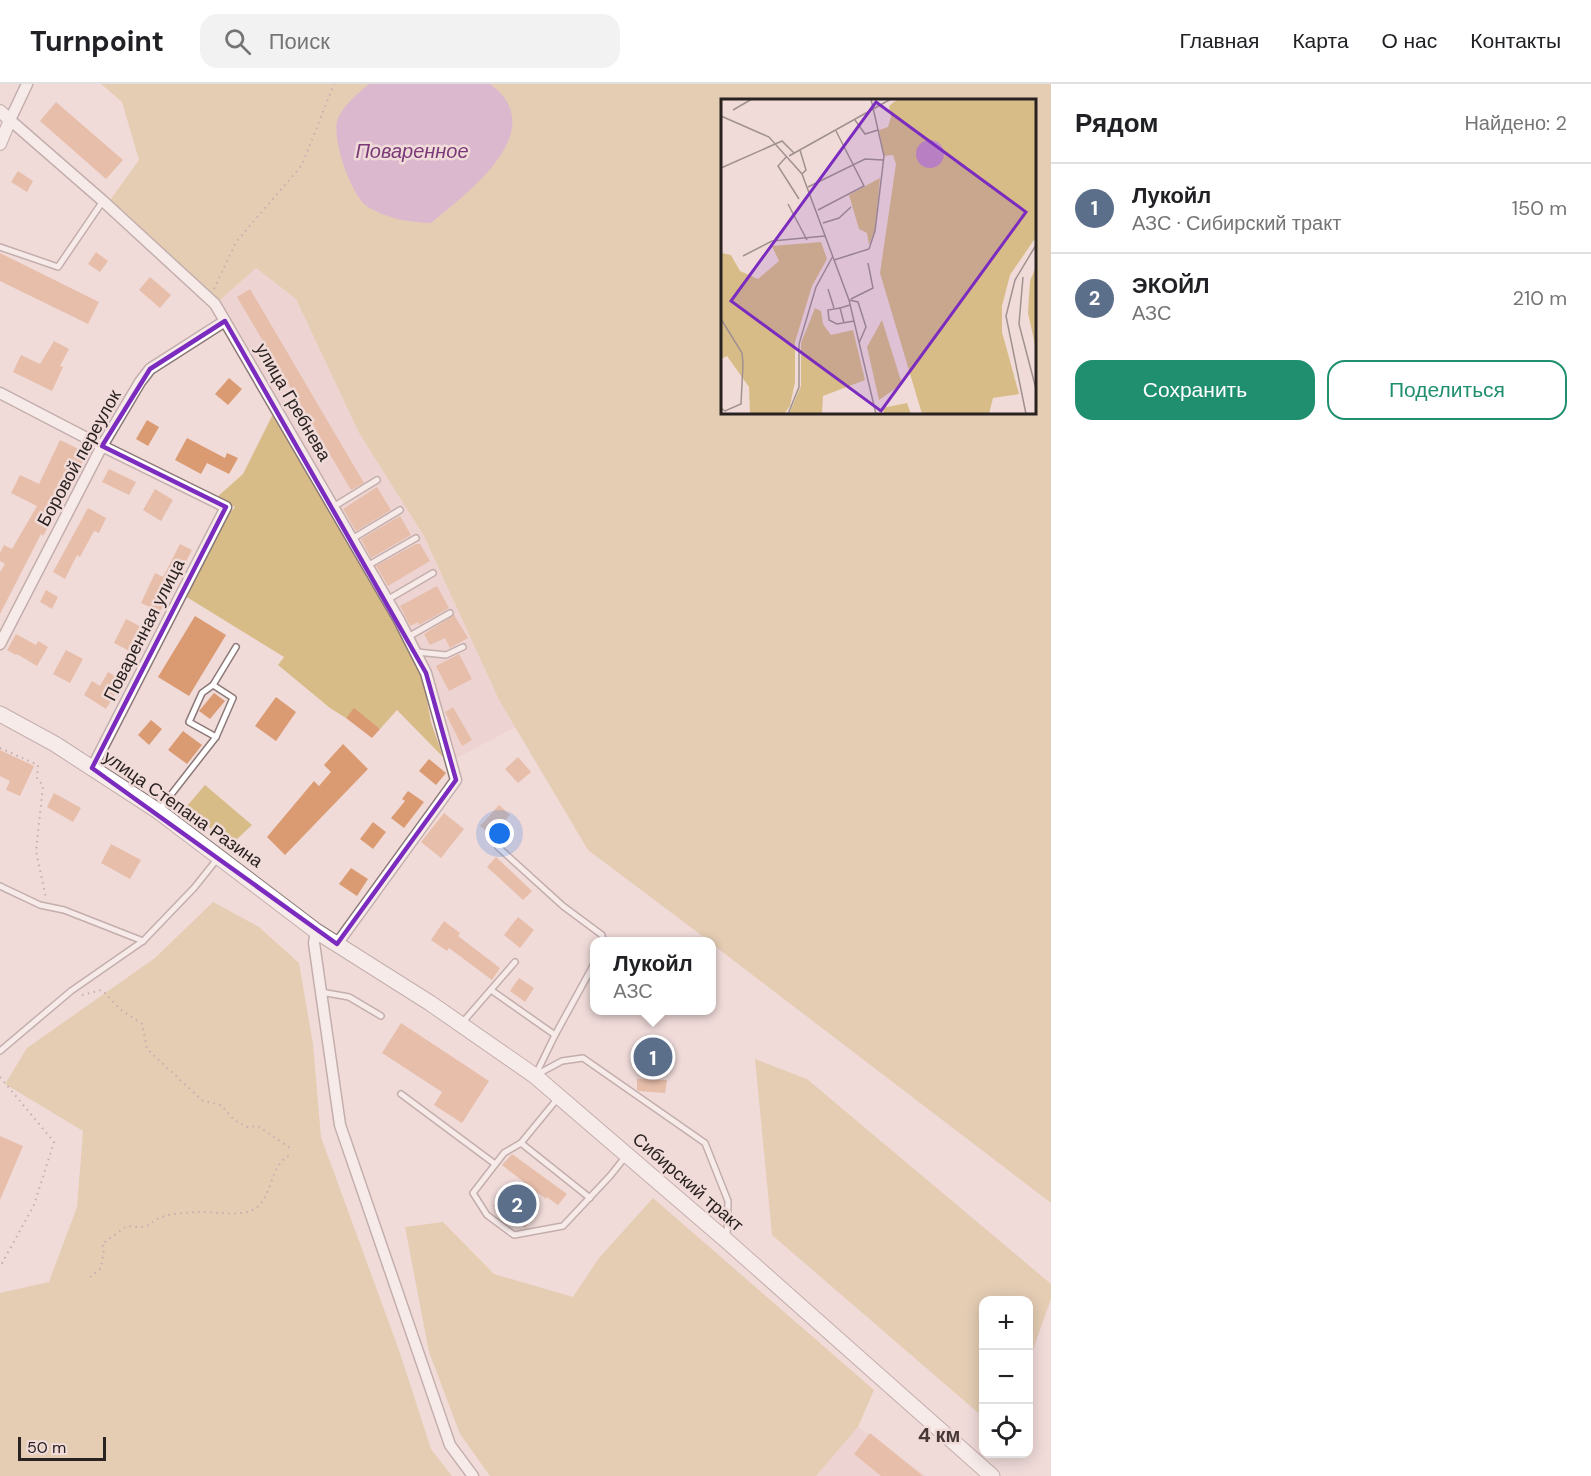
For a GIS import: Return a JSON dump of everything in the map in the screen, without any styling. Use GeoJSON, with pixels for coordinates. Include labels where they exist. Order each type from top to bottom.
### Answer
{"type":"FeatureCollection","features":[{"type":"Feature","properties":{"kind":"main road","name":"улица Степана Разина"},"geometry":{"type":"LineString","coordinates":[[0,714],[54,744],[158,811],[316,931],[338,944]]}},
{"type":"Feature","properties":{"kind":"main road","name":"Сибирский тракт"},"geometry":{"type":"LineString","coordinates":[[338,944],[535,1076],[727,1241],[989,1475]]}},
{"type":"Feature","properties":{"kind":"street"},"geometry":{"type":"LineString","coordinates":[[0,144],[5,115],[27,84]]}},
{"type":"Feature","properties":{"kind":"street","name":"улица Гребнева"},"geometry":{"type":"LineString","coordinates":[[5,115],[104,201],[215,304],[387,600],[426,673],[456,780],[338,944]]}},
{"type":"Feature","properties":{"kind":"street","name":"Боровой переулок"},"geometry":{"type":"LineString","coordinates":[[0,644],[102,446],[150,369],[225,321]]}},
{"type":"Feature","properties":{"kind":"street"},"geometry":{"type":"LineString","coordinates":[[0,393],[102,446]]}},
{"type":"Feature","properties":{"kind":"street","name":"Поваренная улица"},"geometry":{"type":"LineString","coordinates":[[92,768],[226,507],[102,446]]}},
{"type":"Feature","properties":{"kind":"street"},"geometry":{"type":"LineString","coordinates":[[316,931],[314,943],[340,1125],[450,1445],[473,1476]]}},
{"type":"Feature","properties":{"kind":"lane"},"geometry":{"type":"LineString","coordinates":[[0,247],[58,267],[104,201]]}},
{"type":"Feature","properties":{"kind":"lane"},"geometry":{"type":"LineString","coordinates":[[333,507],[377,480]]}},
{"type":"Feature","properties":{"kind":"lane"},"geometry":{"type":"LineString","coordinates":[[352,539],[400,510]]}},
{"type":"Feature","properties":{"kind":"lane"},"geometry":{"type":"LineString","coordinates":[[367,566],[416,538]]}},
{"type":"Feature","properties":{"kind":"lane"},"geometry":{"type":"LineString","coordinates":[[387,600],[433,573]]}},
{"type":"Feature","properties":{"kind":"lane"},"geometry":{"type":"LineString","coordinates":[[408,637],[450,613]]}},
{"type":"Feature","properties":{"kind":"lane"},"geometry":{"type":"LineString","coordinates":[[216,737],[189,722],[202,693],[213,686],[236,647]]}},
{"type":"Feature","properties":{"kind":"lane"},"geometry":{"type":"LineString","coordinates":[[415,651],[446,655],[464,647]]}},
{"type":"Feature","properties":{"kind":"lane"},"geometry":{"type":"LineString","coordinates":[[158,811],[216,737],[233,698],[213,686]]}},
{"type":"Feature","properties":{"kind":"lane"},"geometry":{"type":"LineString","coordinates":[[498,847],[563,906],[602,937]]}},
{"type":"Feature","properties":{"kind":"lane"},"geometry":{"type":"LineString","coordinates":[[0,1052],[67,995],[143,940],[195,888],[219,856]]}},
{"type":"Feature","properties":{"kind":"lane"},"geometry":{"type":"LineString","coordinates":[[0,886],[143,940]]}},
{"type":"Feature","properties":{"kind":"lane"},"geometry":{"type":"LineString","coordinates":[[461,1025],[514,962]]}},
{"type":"Feature","properties":{"kind":"lane"},"geometry":{"type":"LineString","coordinates":[[535,1076],[590,971]]}},
{"type":"Feature","properties":{"kind":"lane"},"geometry":{"type":"LineString","coordinates":[[491,990],[555,1035]]}},
{"type":"Feature","properties":{"kind":"lane"},"geometry":{"type":"LineString","coordinates":[[321,992],[349,997],[381,1016]]}},
{"type":"Feature","properties":{"kind":"lane"},"geometry":{"type":"LineString","coordinates":[[535,1076],[562,1061],[583,1058],[705,1143],[728,1201],[727,1241]]}},
{"type":"Feature","properties":{"kind":"lane"},"geometry":{"type":"LineString","coordinates":[[401,1094],[495,1164]]}},
{"type":"Feature","properties":{"kind":"lane"},"geometry":{"type":"LineString","coordinates":[[559,1097],[521,1143],[504,1153],[473,1193],[487,1215],[514,1235],[563,1226],[627,1155]]}},
{"type":"Feature","properties":{"kind":"lane"},"geometry":{"type":"LineString","coordinates":[[521,1143],[590,1198]]}},
{"type":"Feature","properties":{"kind":"path"},"geometry":{"type":"LineString","coordinates":[[209,299],[236,242],[302,165],[334,84]]}},
{"type":"Feature","properties":{"kind":"path"},"geometry":{"type":"LineString","coordinates":[[0,748],[38,765],[37,778],[43,786],[36,851],[48,906]]}},
{"type":"Feature","properties":{"kind":"path"},"geometry":{"type":"LineString","coordinates":[[67,995],[102,990],[120,1009],[142,1024],[147,1049],[203,1101],[221,1105],[234,1120],[247,1127],[258,1126],[291,1148]]}},
{"type":"Feature","properties":{"kind":"path"},"geometry":{"type":"LineString","coordinates":[[0,1077],[54,1142],[34,1205],[0,1267]]}},
{"type":"Feature","properties":{"kind":"path"},"geometry":{"type":"LineString","coordinates":[[90,1278],[101,1268],[104,1249],[102,1244],[127,1226],[144,1229],[165,1216],[200,1212],[214,1214],[245,1212],[256,1209],[271,1185],[272,1177],[282,1159],[290,1155]]}},
{"type":"Feature","properties":{"kind":"highlighted area"},"geometry":{"type":"Polygon","coordinates":[[[225,321],[426,673],[456,780],[337,944],[92,768],[226,507],[102,446],[150,369],[225,321]]]}},
{"type":"Feature","properties":{"kind":"shaded area"},"geometry":{"type":"Polygon","coordinates":[[[101,84],[1051,84],[1051,1203],[716,947],[716,937],[704,937],[588,850],[499,700],[424,536],[359,433],[296,299],[256,268],[219,301],[110,200],[139,160],[122,102],[101,84]]]}},
{"type":"Feature","properties":{"kind":"shaded area"},"geometry":{"type":"Polygon","coordinates":[[[256,268],[296,299],[359,433],[424,536],[499,700],[516,727],[454,759],[430,673],[219,301],[256,268]]]}},
{"type":"Feature","properties":{"kind":"shaded area"},"geometry":{"type":"Polygon","coordinates":[[[273,414],[422,673],[431,722],[443,757],[397,710],[380,729],[354,709],[346,718],[330,708],[278,665],[284,657],[185,596],[227,516],[235,507],[216,498],[243,474],[273,414]]]}},
{"type":"Feature","properties":{"kind":"shaded area"},"geometry":{"type":"Polygon","coordinates":[[[205,785],[252,825],[234,842],[222,839],[187,806],[205,785]]]}},
{"type":"Feature","properties":{"kind":"shaded area"},"geometry":{"type":"Polygon","coordinates":[[[213,902],[259,927],[299,963],[313,1044],[321,1137],[400,1353],[431,1449],[452,1476],[0,1476],[0,1293],[49,1282],[77,1207],[83,1131],[5,1084],[27,1048],[155,958],[213,902]]]}},
{"type":"Feature","properties":{"kind":"shaded area"},"geometry":{"type":"Polygon","coordinates":[[[755,1059],[807,1079],[1051,1284],[1051,1299],[1033,1350],[1033,1296],[979,1296],[979,1414],[772,1235],[755,1059]]]}},
{"type":"Feature","properties":{"kind":"shaded area"},"geometry":{"type":"Polygon","coordinates":[[[653,1198],[874,1390],[858,1427],[816,1476],[490,1476],[460,1434],[429,1352],[405,1227],[443,1222],[494,1274],[573,1297],[599,1258],[653,1198]]]}},
{"type":"Feature","properties":{"kind":"shaded area"},"geometry":{"type":"Polygon","coordinates":[[[858,1427],[926,1476],[816,1476],[858,1427]]]}},
{"type":"Feature","properties":{"kind":"water","name":"Поваренное"},"geometry":{"type":"Polygon","coordinates":[[[369,84],[490,84],[507,102],[512,121],[509,140],[498,160],[464,195],[431,223],[398,219],[368,207],[355,192],[349,180],[340,152],[336,127],[341,113],[369,84]]]}},
{"type":"Feature","properties":{"kind":"building"},"geometry":{"type":"Polygon","coordinates":[[[56,102],[123,160],[106,179],[40,121],[56,102]]]}},
{"type":"Feature","properties":{"kind":"building"},"geometry":{"type":"Polygon","coordinates":[[[18,171],[33,181],[27,192],[11,182],[18,171]]]}},
{"type":"Feature","properties":{"kind":"building"},"geometry":{"type":"Polygon","coordinates":[[[96,252],[108,261],[100,272],[88,264],[96,252]]]}},
{"type":"Feature","properties":{"kind":"building"},"geometry":{"type":"Polygon","coordinates":[[[0,253],[99,302],[88,324],[0,281],[0,253]]]}},
{"type":"Feature","properties":{"kind":"building"},"geometry":{"type":"Polygon","coordinates":[[[150,277],[171,295],[160,308],[139,290],[150,277]]]}},
{"type":"Feature","properties":{"kind":"building"},"geometry":{"type":"Polygon","coordinates":[[[250,289],[364,483],[351,490],[237,297],[250,289]]]}},
{"type":"Feature","properties":{"kind":"building"},"geometry":{"type":"Polygon","coordinates":[[[54,341],[69,349],[60,366],[63,367],[52,391],[13,372],[21,355],[40,364],[54,341]]]}},
{"type":"Feature","properties":{"kind":"building"},"geometry":{"type":"Polygon","coordinates":[[[229,378],[242,389],[228,405],[215,394],[229,378]]]}},
{"type":"Feature","properties":{"kind":"building"},"geometry":{"type":"Polygon","coordinates":[[[107,399],[118,404],[109,419],[99,414],[107,399]]]}},
{"type":"Feature","properties":{"kind":"building"},"geometry":{"type":"Polygon","coordinates":[[[147,420],[159,427],[148,446],[136,439],[147,420]]]}},
{"type":"Feature","properties":{"kind":"building"},"geometry":{"type":"Polygon","coordinates":[[[187,438],[225,458],[227,453],[238,458],[229,474],[207,463],[201,474],[175,460],[187,438]]]}},
{"type":"Feature","properties":{"kind":"building"},"geometry":{"type":"Polygon","coordinates":[[[60,440],[87,453],[56,516],[43,536],[41,534],[0,614],[0,572],[5,564],[0,561],[0,553],[4,545],[12,549],[37,506],[11,493],[20,475],[39,484],[60,440]]]}},
{"type":"Feature","properties":{"kind":"building"},"geometry":{"type":"Polygon","coordinates":[[[109,469],[136,482],[129,495],[102,482],[109,469]]]}},
{"type":"Feature","properties":{"kind":"building"},"geometry":{"type":"Polygon","coordinates":[[[377,487],[391,510],[356,531],[343,509],[377,487]]]}},
{"type":"Feature","properties":{"kind":"building"},"geometry":{"type":"Polygon","coordinates":[[[155,489],[173,500],[161,521],[143,510],[155,489]]]}},
{"type":"Feature","properties":{"kind":"building"},"geometry":{"type":"Polygon","coordinates":[[[88,508],[106,518],[99,533],[94,531],[80,557],[77,555],[65,579],[53,572],[88,508]]]}},
{"type":"Feature","properties":{"kind":"building"},"geometry":{"type":"Polygon","coordinates":[[[400,516],[411,535],[371,558],[361,539],[400,516]]]}},
{"type":"Feature","properties":{"kind":"building"},"geometry":{"type":"Polygon","coordinates":[[[180,544],[192,550],[160,612],[141,603],[155,573],[163,577],[180,544]]]}},
{"type":"Feature","properties":{"kind":"building"},"geometry":{"type":"Polygon","coordinates":[[[420,544],[430,561],[388,586],[376,566],[420,544]]]}},
{"type":"Feature","properties":{"kind":"building"},"geometry":{"type":"Polygon","coordinates":[[[437,586],[449,608],[419,625],[418,622],[410,626],[400,606],[437,586]]]}},
{"type":"Feature","properties":{"kind":"building"},"geometry":{"type":"Polygon","coordinates":[[[46,590],[58,597],[52,609],[40,602],[46,590]]]}},
{"type":"Feature","properties":{"kind":"building"},"geometry":{"type":"Polygon","coordinates":[[[454,615],[468,638],[450,648],[445,638],[430,645],[424,634],[454,615]]]}},
{"type":"Feature","properties":{"kind":"building"},"geometry":{"type":"Polygon","coordinates":[[[195,616],[226,635],[189,696],[158,677],[195,616]]]}},
{"type":"Feature","properties":{"kind":"building"},"geometry":{"type":"Polygon","coordinates":[[[126,619],[151,632],[139,656],[114,643],[126,619]]]}},
{"type":"Feature","properties":{"kind":"building"},"geometry":{"type":"Polygon","coordinates":[[[16,634],[36,645],[38,641],[48,647],[37,666],[7,650],[16,634]]]}},
{"type":"Feature","properties":{"kind":"building"},"geometry":{"type":"Polygon","coordinates":[[[66,650],[83,659],[70,683],[53,674],[66,650]]]}},
{"type":"Feature","properties":{"kind":"building"},"geometry":{"type":"Polygon","coordinates":[[[459,654],[472,679],[449,691],[436,666],[459,654]]]}},
{"type":"Feature","properties":{"kind":"building"},"geometry":{"type":"Polygon","coordinates":[[[108,672],[123,681],[106,709],[84,695],[92,681],[100,686],[108,672]]]}},
{"type":"Feature","properties":{"kind":"building"},"geometry":{"type":"Polygon","coordinates":[[[214,693],[225,701],[210,719],[199,711],[214,693]]]}},
{"type":"Feature","properties":{"kind":"building"},"geometry":{"type":"Polygon","coordinates":[[[276,697],[296,712],[276,741],[255,726],[276,697]]]}},
{"type":"Feature","properties":{"kind":"building"},"geometry":{"type":"Polygon","coordinates":[[[453,707],[472,740],[462,746],[445,712],[453,707]]]}},
{"type":"Feature","properties":{"kind":"building"},"geometry":{"type":"Polygon","coordinates":[[[354,708],[380,729],[372,738],[346,718],[354,708]]]}},
{"type":"Feature","properties":{"kind":"building"},"geometry":{"type":"Polygon","coordinates":[[[151,720],[162,729],[149,745],[138,735],[151,720]]]}},
{"type":"Feature","properties":{"kind":"building"},"geometry":{"type":"Polygon","coordinates":[[[183,731],[202,745],[187,764],[168,750],[183,731]]]}},
{"type":"Feature","properties":{"kind":"building"},"geometry":{"type":"Polygon","coordinates":[[[343,744],[368,769],[285,855],[267,837],[314,781],[319,786],[331,772],[324,765],[343,744]]]}},
{"type":"Feature","properties":{"kind":"building"},"geometry":{"type":"Polygon","coordinates":[[[0,750],[34,766],[20,796],[6,790],[10,781],[0,776],[0,750]]]}},
{"type":"Feature","properties":{"kind":"building"},"geometry":{"type":"Polygon","coordinates":[[[518,757],[531,772],[518,783],[505,769],[518,757]]]}},
{"type":"Feature","properties":{"kind":"building"},"geometry":{"type":"Polygon","coordinates":[[[429,759],[446,773],[436,785],[419,771],[429,759]]]}},
{"type":"Feature","properties":{"kind":"building"},"geometry":{"type":"Polygon","coordinates":[[[408,791],[424,802],[404,828],[391,818],[405,801],[402,799],[408,791]]]}},
{"type":"Feature","properties":{"kind":"building"},"geometry":{"type":"Polygon","coordinates":[[[54,793],[81,808],[73,822],[47,807],[54,793]]]}},
{"type":"Feature","properties":{"kind":"building"},"geometry":{"type":"Polygon","coordinates":[[[499,805],[510,815],[491,835],[480,826],[499,805]]]}},
{"type":"Feature","properties":{"kind":"building"},"geometry":{"type":"Polygon","coordinates":[[[444,813],[464,829],[441,858],[421,842],[444,813]]]}},
{"type":"Feature","properties":{"kind":"building"},"geometry":{"type":"Polygon","coordinates":[[[373,822],[386,832],[373,849],[360,839],[373,822]]]}},
{"type":"Feature","properties":{"kind":"building"},"geometry":{"type":"Polygon","coordinates":[[[111,844],[141,860],[130,879],[101,863],[111,844]]]}},
{"type":"Feature","properties":{"kind":"building"},"geometry":{"type":"Polygon","coordinates":[[[496,857],[532,891],[523,900],[487,867],[496,857]]]}},
{"type":"Feature","properties":{"kind":"building"},"geometry":{"type":"Polygon","coordinates":[[[351,868],[368,879],[357,896],[339,884],[351,868]]]}},
{"type":"Feature","properties":{"kind":"building"},"geometry":{"type":"Polygon","coordinates":[[[518,917],[534,930],[520,948],[504,935],[518,917]]]}},
{"type":"Feature","properties":{"kind":"building"},"geometry":{"type":"Polygon","coordinates":[[[444,921],[460,933],[458,936],[500,968],[492,980],[449,948],[447,951],[431,940],[444,921]]]}},
{"type":"Feature","properties":{"kind":"building"},"geometry":{"type":"Polygon","coordinates":[[[519,978],[534,988],[525,1002],[510,991],[519,978]]]}},
{"type":"Feature","properties":{"kind":"building"},"geometry":{"type":"Polygon","coordinates":[[[401,1023],[489,1081],[462,1123],[434,1105],[442,1092],[382,1053],[401,1023]]]}},
{"type":"Feature","properties":{"kind":"building"},"geometry":{"type":"Polygon","coordinates":[[[642,1049],[666,1049],[665,1062],[641,1062],[642,1049]]]}},
{"type":"Feature","properties":{"kind":"building"},"geometry":{"type":"Polygon","coordinates":[[[637,1079],[667,1080],[665,1093],[637,1090],[637,1079]]]}},
{"type":"Feature","properties":{"kind":"building"},"geometry":{"type":"Polygon","coordinates":[[[0,1136],[23,1146],[0,1200],[0,1136]]]}},
{"type":"Feature","properties":{"kind":"building"},"geometry":{"type":"Polygon","coordinates":[[[512,1154],[567,1194],[558,1205],[547,1197],[546,1199],[502,1165],[512,1154]]]}},
{"type":"Feature","properties":{"kind":"building"},"geometry":{"type":"Polygon","coordinates":[[[506,1190],[539,1209],[525,1228],[493,1206],[506,1190]]]}},
{"type":"Feature","properties":{"kind":"building"},"geometry":{"type":"Polygon","coordinates":[[[870,1433],[923,1476],[881,1476],[854,1454],[870,1433]]]}},
{"type":"Feature","properties":{"kind":"place","name":"Лукойл"},"geometry":{"type":"Point","coordinates":[653,1057]}},
{"type":"Feature","properties":{"kind":"place","name":"ЭКОЙЛ"},"geometry":{"type":"Point","coordinates":[517,1204]}},
{"type":"Feature","properties":{"kind":"district","name":"4 км"},"geometry":{"type":"Point","coordinates":[939,1435]}}]}
